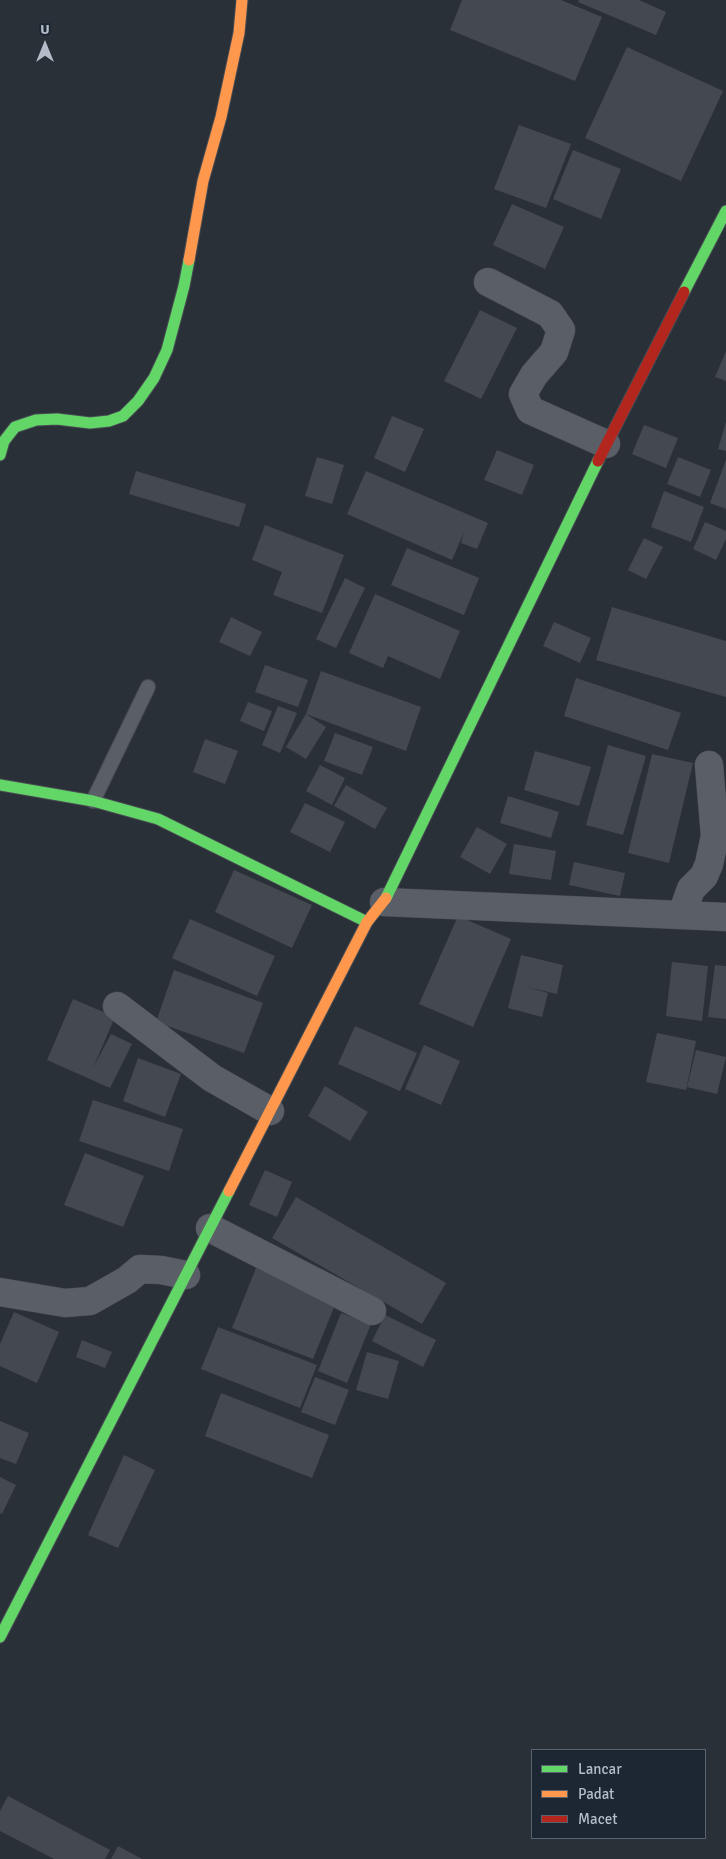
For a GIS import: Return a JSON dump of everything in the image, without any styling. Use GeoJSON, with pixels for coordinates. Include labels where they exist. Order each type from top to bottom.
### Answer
{"type":"FeatureCollection","features":[{"type":"Feature","properties":{"kind":"main road"},"geometry":{"type":"LineString","coordinates":[[0,456],[4,441],[15,427],[36,420],[57,419],[90,423],[109,421],[122,416],[138,401],[154,378],[168,350],[184,286],[203,181],[222,117],[239,33],[242,0]]}},
{"type":"Feature","properties":{"kind":"main road"},"geometry":{"type":"LineString","coordinates":[[0,1637],[270,1111],[376,912],[606,444],[726,211]]}},
{"type":"Feature","properties":{"kind":"main road"},"geometry":{"type":"LineString","coordinates":[[0,785],[93,801],[158,819],[376,912]]}},
{"type":"Feature","properties":{"kind":"street"},"geometry":{"type":"LineString","coordinates":[[488,282],[550,314],[560,330],[554,352],[534,375],[523,394],[530,410],[606,444]]}},
{"type":"Feature","properties":{"kind":"street"},"geometry":{"type":"LineString","coordinates":[[682,914],[691,889],[704,876],[709,864],[715,836],[709,765]]}},
{"type":"Feature","properties":{"kind":"street"},"geometry":{"type":"LineString","coordinates":[[376,912],[682,914],[726,917]]}},
{"type":"Feature","properties":{"kind":"street"},"geometry":{"type":"LineString","coordinates":[[117,1006],[212,1078],[270,1111]]}},
{"type":"Feature","properties":{"kind":"street"},"geometry":{"type":"LineString","coordinates":[[210,1228],[372,1311]]}},
{"type":"Feature","properties":{"kind":"street"},"geometry":{"type":"LineString","coordinates":[[0,1292],[65,1303],[90,1302],[127,1280],[140,1269],[161,1270],[186,1275]]}},
{"type":"Feature","properties":{"kind":"lane"},"geometry":{"type":"LineString","coordinates":[[93,801],[148,687]]}},
{"type":"Feature","properties":{"kind":"building"},"geometry":{"type":"Polygon","coordinates":[[[462,0],[561,0],[602,17],[575,81],[450,30],[462,0]]]}},
{"type":"Feature","properties":{"kind":"building"},"geometry":{"type":"Polygon","coordinates":[[[579,0],[639,0],[666,12],[656,35],[578,2],[579,0]]]}},
{"type":"Feature","properties":{"kind":"building"},"geometry":{"type":"Polygon","coordinates":[[[627,47],[723,91],[681,181],[585,138],[627,47]]]}},
{"type":"Feature","properties":{"kind":"building"},"geometry":{"type":"Polygon","coordinates":[[[519,125],[571,144],[546,208],[494,189],[519,125]]]}},
{"type":"Feature","properties":{"kind":"building"},"geometry":{"type":"Polygon","coordinates":[[[573,150],[621,169],[601,219],[553,199],[573,150]]]}},
{"type":"Feature","properties":{"kind":"building"},"geometry":{"type":"Polygon","coordinates":[[[512,204],[564,227],[545,269],[493,245],[512,204]]]}},
{"type":"Feature","properties":{"kind":"building"},"geometry":{"type":"Polygon","coordinates":[[[480,310],[517,328],[481,399],[444,381],[480,310]]]}},
{"type":"Feature","properties":{"kind":"building"},"geometry":{"type":"Polygon","coordinates":[[[726,351],[726,381],[715,377],[726,351]]]}},
{"type":"Feature","properties":{"kind":"building"},"geometry":{"type":"Polygon","coordinates":[[[392,416],[424,429],[405,472],[374,458],[392,416]]]}},
{"type":"Feature","properties":{"kind":"building"},"geometry":{"type":"Polygon","coordinates":[[[726,422],[726,451],[718,449],[726,422]]]}},
{"type":"Feature","properties":{"kind":"building"},"geometry":{"type":"Polygon","coordinates":[[[644,425],[678,438],[666,468],[632,454],[644,425]]]}},
{"type":"Feature","properties":{"kind":"building"},"geometry":{"type":"Polygon","coordinates":[[[497,450],[534,465],[522,495],[484,480],[497,450]]]}},
{"type":"Feature","properties":{"kind":"building"},"geometry":{"type":"Polygon","coordinates":[[[317,457],[344,465],[332,504],[305,496],[317,457]]]}},
{"type":"Feature","properties":{"kind":"building"},"geometry":{"type":"Polygon","coordinates":[[[678,457],[711,470],[700,497],[667,484],[678,457]]]}},
{"type":"Feature","properties":{"kind":"building"},"geometry":{"type":"Polygon","coordinates":[[[726,460],[726,509],[710,503],[726,460]]]}},
{"type":"Feature","properties":{"kind":"building"},"geometry":{"type":"Polygon","coordinates":[[[136,471],[246,504],[239,527],[129,494],[136,471]]]}},
{"type":"Feature","properties":{"kind":"building"},"geometry":{"type":"Polygon","coordinates":[[[366,471],[488,523],[477,549],[461,543],[464,532],[452,560],[347,514],[366,471]]]}},
{"type":"Feature","properties":{"kind":"building"},"geometry":{"type":"Polygon","coordinates":[[[664,491],[704,507],[691,542],[651,527],[664,491]]]}},
{"type":"Feature","properties":{"kind":"building"},"geometry":{"type":"Polygon","coordinates":[[[705,522],[726,531],[726,539],[716,560],[693,549],[705,522]]]}},
{"type":"Feature","properties":{"kind":"building"},"geometry":{"type":"Polygon","coordinates":[[[265,525],[344,555],[322,613],[273,595],[282,572],[252,560],[265,525]]]}},
{"type":"Feature","properties":{"kind":"building"},"geometry":{"type":"Polygon","coordinates":[[[644,538],[663,547],[646,579],[628,570],[644,538]]]}},
{"type":"Feature","properties":{"kind":"building"},"geometry":{"type":"Polygon","coordinates":[[[407,548],[479,578],[464,615],[391,585],[407,548]]]}},
{"type":"Feature","properties":{"kind":"building"},"geometry":{"type":"Polygon","coordinates":[[[345,578],[365,588],[336,648],[316,639],[345,578]]]}},
{"type":"Feature","properties":{"kind":"building"},"geometry":{"type":"Polygon","coordinates":[[[375,594],[460,631],[440,679],[388,656],[383,668],[349,653],[375,594]]]}},
{"type":"Feature","properties":{"kind":"building"},"geometry":{"type":"Polygon","coordinates":[[[612,607],[726,641],[726,697],[596,660],[612,607]]]}},
{"type":"Feature","properties":{"kind":"building"},"geometry":{"type":"Polygon","coordinates":[[[231,617],[262,632],[250,656],[219,642],[231,617]]]}},
{"type":"Feature","properties":{"kind":"building"},"geometry":{"type":"Polygon","coordinates":[[[554,622],[591,638],[580,663],[543,646],[554,622]]]}},
{"type":"Feature","properties":{"kind":"building"},"geometry":{"type":"Polygon","coordinates":[[[265,665],[308,680],[298,707],[255,692],[265,665]]]}},
{"type":"Feature","properties":{"kind":"building"},"geometry":{"type":"Polygon","coordinates":[[[321,671],[421,707],[406,751],[306,714],[321,671]]]}},
{"type":"Feature","properties":{"kind":"building"},"geometry":{"type":"Polygon","coordinates":[[[576,678],[681,713],[668,750],[564,716],[576,678]]]}},
{"type":"Feature","properties":{"kind":"building"},"geometry":{"type":"Polygon","coordinates":[[[248,702],[272,711],[264,731],[240,721],[248,702]]]}},
{"type":"Feature","properties":{"kind":"building"},"geometry":{"type":"Polygon","coordinates":[[[278,706],[297,713],[280,753],[262,745],[278,706]]]}},
{"type":"Feature","properties":{"kind":"building"},"geometry":{"type":"Polygon","coordinates":[[[306,714],[326,727],[306,759],[286,747],[306,714]]]}},
{"type":"Feature","properties":{"kind":"building"},"geometry":{"type":"Polygon","coordinates":[[[335,733],[373,747],[362,775],[324,761],[335,733]]]}},
{"type":"Feature","properties":{"kind":"building"},"geometry":{"type":"Polygon","coordinates":[[[205,739],[238,751],[225,784],[193,772],[205,739]]]}},
{"type":"Feature","properties":{"kind":"building"},"geometry":{"type":"Polygon","coordinates":[[[608,745],[646,756],[623,835],[586,825],[608,745]]]}},
{"type":"Feature","properties":{"kind":"building"},"geometry":{"type":"Polygon","coordinates":[[[535,751],[591,767],[579,806],[524,790],[535,751]]]}},
{"type":"Feature","properties":{"kind":"building"},"geometry":{"type":"Polygon","coordinates":[[[652,754],[693,763],[669,863],[628,853],[652,754]]]}},
{"type":"Feature","properties":{"kind":"building"},"geometry":{"type":"Polygon","coordinates":[[[320,765],[345,778],[332,805],[306,791],[320,765]]]}},
{"type":"Feature","properties":{"kind":"building"},"geometry":{"type":"Polygon","coordinates":[[[346,785],[387,808],[375,829],[334,806],[346,785]]]}},
{"type":"Feature","properties":{"kind":"building"},"geometry":{"type":"Polygon","coordinates":[[[508,796],[559,812],[551,838],[500,823],[508,796]]]}},
{"type":"Feature","properties":{"kind":"building"},"geometry":{"type":"Polygon","coordinates":[[[305,803],[345,822],[330,852],[290,832],[305,803]]]}},
{"type":"Feature","properties":{"kind":"building"},"geometry":{"type":"Polygon","coordinates":[[[477,827],[507,844],[490,874],[460,857],[477,827]]]}},
{"type":"Feature","properties":{"kind":"building"},"geometry":{"type":"Polygon","coordinates":[[[514,844],[556,851],[551,880],[509,874],[514,844]]]}},
{"type":"Feature","properties":{"kind":"building"},"geometry":{"type":"Polygon","coordinates":[[[574,862],[625,873],[620,896],[569,885],[574,862]]]}},
{"type":"Feature","properties":{"kind":"building"},"geometry":{"type":"Polygon","coordinates":[[[234,870],[312,905],[292,948],[215,912],[234,870]]]}},
{"type":"Feature","properties":{"kind":"building"},"geometry":{"type":"Polygon","coordinates":[[[458,916],[511,939],[473,1027],[419,1004],[458,916]]]}},
{"type":"Feature","properties":{"kind":"building"},"geometry":{"type":"Polygon","coordinates":[[[190,919],[275,956],[257,996],[172,958],[190,919]]]}},
{"type":"Feature","properties":{"kind":"building"},"geometry":{"type":"Polygon","coordinates":[[[521,955],[563,965],[557,994],[527,987],[548,993],[542,1017],[508,1008],[521,955]]]}},
{"type":"Feature","properties":{"kind":"building"},"geometry":{"type":"Polygon","coordinates":[[[672,962],[708,966],[702,1021],[666,1016],[672,962]]]}},
{"type":"Feature","properties":{"kind":"building"},"geometry":{"type":"Polygon","coordinates":[[[715,965],[726,966],[726,1019],[708,1017],[715,965]]]}},
{"type":"Feature","properties":{"kind":"building"},"geometry":{"type":"Polygon","coordinates":[[[174,970],[263,1003],[244,1053],[156,1022],[174,970]]]}},
{"type":"Feature","properties":{"kind":"building"},"geometry":{"type":"Polygon","coordinates":[[[73,999],[115,1017],[93,1068],[111,1034],[132,1044],[110,1088],[47,1060],[73,999]]]}},
{"type":"Feature","properties":{"kind":"building"},"geometry":{"type":"Polygon","coordinates":[[[355,1026],[417,1053],[400,1091],[338,1064],[355,1026]]]}},
{"type":"Feature","properties":{"kind":"building"},"geometry":{"type":"Polygon","coordinates":[[[657,1033],[696,1041],[686,1090],[646,1082],[657,1033]]]}},
{"type":"Feature","properties":{"kind":"building"},"geometry":{"type":"Polygon","coordinates":[[[424,1045],[460,1061],[441,1105],[405,1089],[424,1045]]]}},
{"type":"Feature","properties":{"kind":"building"},"geometry":{"type":"Polygon","coordinates":[[[696,1050],[726,1057],[717,1094],[687,1087],[696,1050]]]}},
{"type":"Feature","properties":{"kind":"building"},"geometry":{"type":"Polygon","coordinates":[[[138,1058],[181,1074],[165,1117],[123,1101],[138,1058]]]}},
{"type":"Feature","properties":{"kind":"building"},"geometry":{"type":"Polygon","coordinates":[[[325,1086],[368,1112],[350,1141],[308,1116],[325,1086]]]}},
{"type":"Feature","properties":{"kind":"building"},"geometry":{"type":"Polygon","coordinates":[[[93,1100],[183,1129],[169,1171],[79,1141],[93,1100]]]}},
{"type":"Feature","properties":{"kind":"building"},"geometry":{"type":"Polygon","coordinates":[[[85,1153],[144,1176],[123,1227],[64,1205],[85,1153]]]}},
{"type":"Feature","properties":{"kind":"building"},"geometry":{"type":"Polygon","coordinates":[[[265,1170],[292,1182],[277,1217],[249,1205],[265,1170]]]}},
{"type":"Feature","properties":{"kind":"building"},"geometry":{"type":"Polygon","coordinates":[[[296,1197],[446,1283],[422,1324],[272,1238],[296,1197]]]}},
{"type":"Feature","properties":{"kind":"building"},"geometry":{"type":"Polygon","coordinates":[[[256,1268],[337,1300],[313,1359],[232,1328],[256,1268]]]}},
{"type":"Feature","properties":{"kind":"building"},"geometry":{"type":"Polygon","coordinates":[[[14,1312],[59,1332],[37,1383],[0,1366],[0,1344],[14,1312]]]}},
{"type":"Feature","properties":{"kind":"building"},"geometry":{"type":"Polygon","coordinates":[[[341,1313],[371,1324],[347,1383],[318,1371],[341,1313]]]}},
{"type":"Feature","properties":{"kind":"building"},"geometry":{"type":"Polygon","coordinates":[[[385,1315],[436,1340],[423,1367],[372,1341],[385,1315]]]}},
{"type":"Feature","properties":{"kind":"building"},"geometry":{"type":"Polygon","coordinates":[[[218,1327],[317,1365],[300,1408],[201,1369],[218,1327]]]}},
{"type":"Feature","properties":{"kind":"building"},"geometry":{"type":"Polygon","coordinates":[[[82,1340],[112,1352],[105,1368],[76,1357],[82,1340]]]}},
{"type":"Feature","properties":{"kind":"building"},"geometry":{"type":"Polygon","coordinates":[[[367,1352],[399,1361],[388,1399],[356,1390],[367,1352]]]}},
{"type":"Feature","properties":{"kind":"building"},"geometry":{"type":"Polygon","coordinates":[[[315,1377],[349,1390],[335,1425],[301,1412],[315,1377]]]}},
{"type":"Feature","properties":{"kind":"building"},"geometry":{"type":"Polygon","coordinates":[[[221,1393],[329,1435],[312,1478],[205,1436],[221,1393]]]}},
{"type":"Feature","properties":{"kind":"building"},"geometry":{"type":"Polygon","coordinates":[[[0,1421],[29,1433],[16,1464],[0,1458],[0,1421]]]}},
{"type":"Feature","properties":{"kind":"building"},"geometry":{"type":"Polygon","coordinates":[[[124,1455],[155,1470],[118,1548],[88,1535],[124,1455]]]}},
{"type":"Feature","properties":{"kind":"building"},"geometry":{"type":"Polygon","coordinates":[[[0,1477],[16,1485],[2,1514],[0,1513],[0,1477]]]}},
{"type":"Feature","properties":{"kind":"building"},"geometry":{"type":"Polygon","coordinates":[[[8,1796],[110,1850],[105,1859],[54,1859],[0,1831],[0,1811],[8,1796]]]}},
{"type":"Feature","properties":{"kind":"building"},"geometry":{"type":"Polygon","coordinates":[[[118,1846],[142,1859],[111,1859],[118,1846]]]}},
{"type":"Feature","properties":{"kind":"traffic: fast"},"geometry":{"type":"LineString","coordinates":[[684,292],[726,211]]}},
{"type":"Feature","properties":{"kind":"traffic: fast"},"geometry":{"type":"LineString","coordinates":[[0,455],[4,441],[15,427],[36,420],[57,419],[90,423],[109,421],[123,416],[138,401],[154,378],[167,350],[189,260]]}},
{"type":"Feature","properties":{"kind":"traffic: fast"},"geometry":{"type":"LineString","coordinates":[[386,898],[598,461]]}},
{"type":"Feature","properties":{"kind":"traffic: fast"},"geometry":{"type":"LineString","coordinates":[[0,785],[93,801],[158,819],[367,922]]}},
{"type":"Feature","properties":{"kind":"traffic: fast"},"geometry":{"type":"LineString","coordinates":[[0,1637],[229,1191]]}},
{"type":"Feature","properties":{"kind":"traffic: slow"},"geometry":{"type":"LineString","coordinates":[[189,260],[203,181],[221,117],[239,33],[242,0]]}},
{"type":"Feature","properties":{"kind":"traffic: slow"},"geometry":{"type":"LineString","coordinates":[[229,1191],[367,922],[386,898]]}},
{"type":"Feature","properties":{"kind":"traffic: jam"},"geometry":{"type":"LineString","coordinates":[[598,461],[684,292]]}}]}
